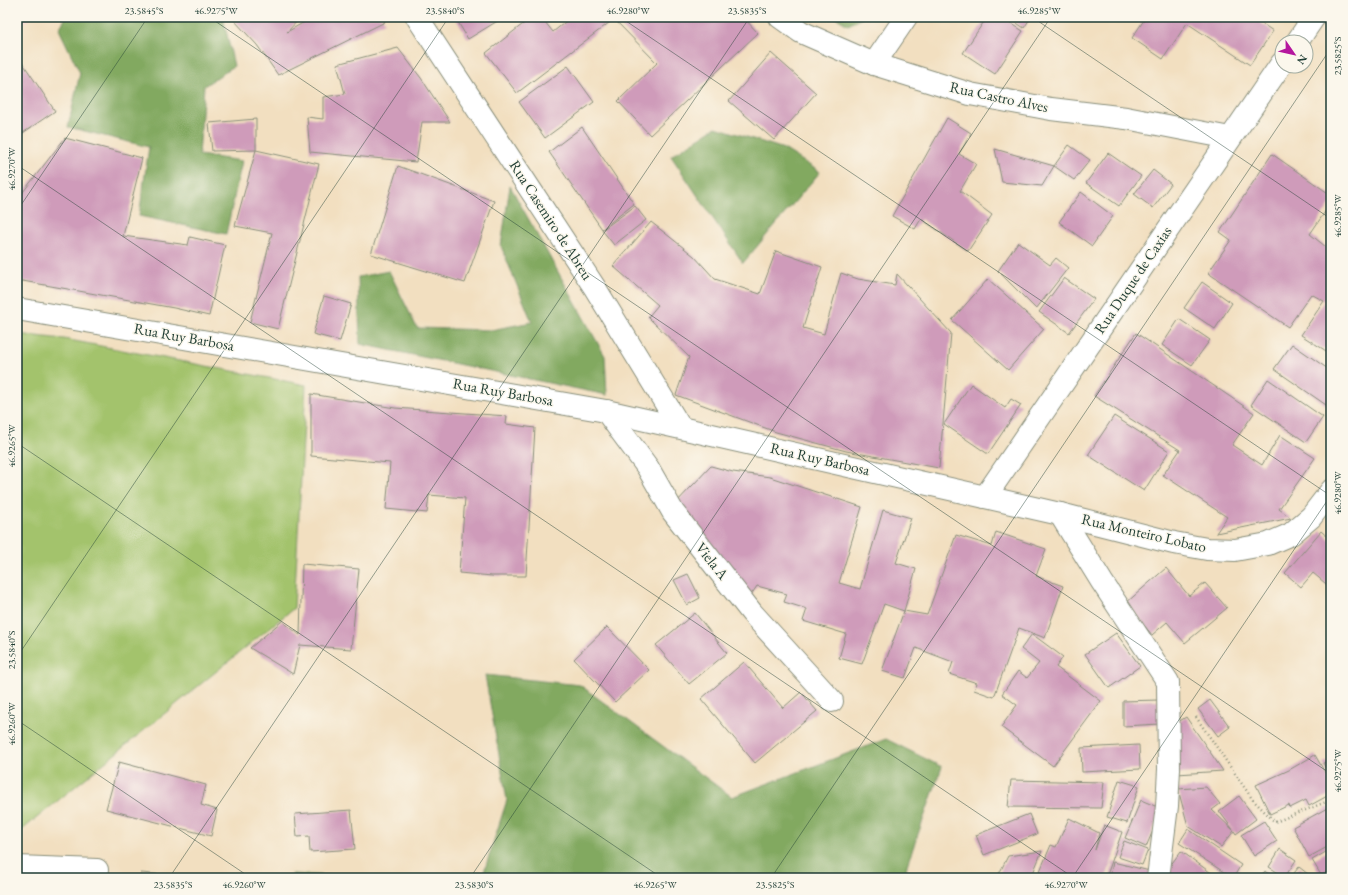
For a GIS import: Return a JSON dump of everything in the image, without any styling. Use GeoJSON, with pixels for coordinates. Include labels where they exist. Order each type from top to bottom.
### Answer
{"type":"FeatureCollection","features":[{"type":"Feature","properties":{"kind":"street","name":"Rua Casemiro de Abreu"},"geometry":{"type":"LineString","coordinates":[[417,17],[595,288],[680,427]]}},
{"type":"Feature","properties":{"kind":"street","name":"Rua Castro Alves"},"geometry":{"type":"LineString","coordinates":[[780,17],[802,32],[874,64],[970,94],[1051,109],[1126,118],[1230,138]]}},
{"type":"Feature","properties":{"kind":"street"},"geometry":{"type":"LineString","coordinates":[[874,64],[906,17]]}},
{"type":"Feature","properties":{"kind":"street"},"geometry":{"type":"LineString","coordinates":[[1302,34],[1314,17]]}},
{"type":"Feature","properties":{"kind":"street","name":"Rua Duque de Caxias"},"geometry":{"type":"LineString","coordinates":[[985,497],[1274,74]]}},
{"type":"Feature","properties":{"kind":"street","name":"Rua Ruy Barbosa"},"geometry":{"type":"LineString","coordinates":[[17,309],[606,411],[985,497]]}},
{"type":"Feature","properties":{"kind":"street","name":"Viela A"},"geometry":{"type":"LineString","coordinates":[[606,411],[648,468],[678,518],[752,613],[832,701]]}},
{"type":"Feature","properties":{"kind":"street","name":"Rua Monteiro Lobato"},"geometry":{"type":"LineString","coordinates":[[985,497],[1060,514],[1174,543],[1207,549],[1235,550],[1268,544],[1290,534],[1311,517],[1331,491]]}},
{"type":"Feature","properties":{"kind":"street"},"geometry":{"type":"LineString","coordinates":[[1060,514],[1102,582],[1168,682],[1169,769],[1167,806],[1158,878]]}},
{"type":"Feature","properties":{"kind":"street"},"geometry":{"type":"LineString","coordinates":[[17,867],[97,870]]}},
{"type":"Feature","properties":{"kind":"path"},"geometry":{"type":"LineString","coordinates":[[1168,682],[1209,734],[1253,800],[1275,822],[1331,800]]}},
{"type":"Feature","properties":{"kind":"shaded area"},"geometry":{"type":"Polygon","coordinates":[[[17,17],[33,17],[17,27],[17,17]]]}},
{"type":"Feature","properties":{"kind":"green space"},"geometry":{"type":"Polygon","coordinates":[[[66,17],[223,17],[234,66],[204,86],[199,155],[242,161],[226,234],[139,216],[149,147],[68,127],[80,73],[59,29],[66,17]]]}},
{"type":"Feature","properties":{"kind":"green space"},"geometry":{"type":"Polygon","coordinates":[[[835,17],[864,17],[848,25],[835,17]]]}},
{"type":"Feature","properties":{"kind":"green space"},"geometry":{"type":"Polygon","coordinates":[[[716,127],[784,149],[820,172],[743,263],[671,156],[716,127]]]}},
{"type":"Feature","properties":{"kind":"green space"},"geometry":{"type":"Polygon","coordinates":[[[510,186],[605,356],[607,395],[360,344],[358,277],[389,271],[417,328],[491,330],[532,322],[501,246],[510,186]]]}},
{"type":"Feature","properties":{"kind":"green space"},"geometry":{"type":"Polygon","coordinates":[[[17,334],[64,339],[306,385],[294,608],[17,834],[17,334]]]}},
{"type":"Feature","properties":{"kind":"green space"},"geometry":{"type":"Polygon","coordinates":[[[485,675],[580,685],[732,797],[886,739],[942,767],[907,865],[905,878],[482,878],[507,800],[485,675]]]}},
{"type":"Feature","properties":{"kind":"green space"},"geometry":{"type":"Polygon","coordinates":[[[292,874],[377,878],[294,878],[292,874]]]}},
{"type":"Feature","properties":{"kind":"building"},"geometry":{"type":"Polygon","coordinates":[[[236,17],[301,17],[287,32],[313,17],[382,17],[385,22],[278,75],[257,45],[234,20],[236,17]]]}},
{"type":"Feature","properties":{"kind":"building"},"geometry":{"type":"Polygon","coordinates":[[[455,17],[504,17],[468,39],[455,17]]]}},
{"type":"Feature","properties":{"kind":"building"},"geometry":{"type":"Polygon","coordinates":[[[532,17],[541,17],[553,32],[569,19],[568,17],[743,17],[758,33],[650,135],[618,101],[657,63],[614,19],[517,93],[486,53],[532,17]]]}},
{"type":"Feature","properties":{"kind":"building"},"geometry":{"type":"Polygon","coordinates":[[[987,17],[1001,17],[1023,31],[995,74],[963,53],[987,17]]]}},
{"type":"Feature","properties":{"kind":"building"},"geometry":{"type":"Polygon","coordinates":[[[1008,17],[1031,17],[1024,28],[1008,17]]]}},
{"type":"Feature","properties":{"kind":"building"},"geometry":{"type":"Polygon","coordinates":[[[1146,17],[1252,17],[1273,31],[1250,65],[1187,23],[1163,59],[1132,38],[1146,17]]]}},
{"type":"Feature","properties":{"kind":"building"},"geometry":{"type":"Polygon","coordinates":[[[398,48],[421,78],[450,122],[422,122],[416,162],[310,152],[307,117],[323,119],[323,97],[345,94],[337,64],[398,48]]]}},
{"type":"Feature","properties":{"kind":"building"},"geometry":{"type":"Polygon","coordinates":[[[771,53],[816,93],[774,140],[729,101],[771,53]]]}},
{"type":"Feature","properties":{"kind":"building"},"geometry":{"type":"Polygon","coordinates":[[[22,62],[55,111],[17,137],[17,66],[22,62]]]}},
{"type":"Feature","properties":{"kind":"building"},"geometry":{"type":"Polygon","coordinates":[[[568,66],[594,102],[545,138],[519,102],[568,66]]]}},
{"type":"Feature","properties":{"kind":"building"},"geometry":{"type":"Polygon","coordinates":[[[947,118],[971,133],[959,154],[976,164],[960,191],[992,215],[968,251],[921,219],[915,229],[892,216],[947,118]]]}},
{"type":"Feature","properties":{"kind":"building"},"geometry":{"type":"Polygon","coordinates":[[[256,119],[256,150],[212,151],[209,123],[256,119]]]}},
{"type":"Feature","properties":{"kind":"building"},"geometry":{"type":"Polygon","coordinates":[[[582,127],[634,204],[602,229],[549,152],[582,127]]]}},
{"type":"Feature","properties":{"kind":"building"},"geometry":{"type":"Polygon","coordinates":[[[65,138],[142,158],[123,236],[188,245],[190,237],[225,245],[209,316],[174,308],[17,280],[17,212],[23,192],[65,138]]]}},
{"type":"Feature","properties":{"kind":"building"},"geometry":{"type":"Polygon","coordinates":[[[1069,145],[1090,160],[1074,180],[1054,166],[1069,145]]]}},
{"type":"Feature","properties":{"kind":"building"},"geometry":{"type":"Polygon","coordinates":[[[995,149],[1054,166],[1042,186],[1002,182],[995,149]]]}},
{"type":"Feature","properties":{"kind":"building"},"geometry":{"type":"Polygon","coordinates":[[[256,150],[319,164],[278,329],[250,322],[272,233],[235,226],[256,150]]]}},
{"type":"Feature","properties":{"kind":"building"},"geometry":{"type":"Polygon","coordinates":[[[1108,153],[1141,176],[1119,206],[1086,183],[1108,153]]]}},
{"type":"Feature","properties":{"kind":"building"},"geometry":{"type":"Polygon","coordinates":[[[1272,154],[1331,195],[1331,203],[1310,234],[1331,251],[1331,354],[1301,335],[1324,301],[1311,294],[1288,327],[1208,273],[1231,240],[1220,232],[1272,154]]]}},
{"type":"Feature","properties":{"kind":"building"},"geometry":{"type":"Polygon","coordinates":[[[398,166],[494,201],[465,283],[371,254],[398,166]]]}},
{"type":"Feature","properties":{"kind":"building"},"geometry":{"type":"Polygon","coordinates":[[[1153,170],[1171,184],[1153,208],[1134,194],[1153,170]]]}},
{"type":"Feature","properties":{"kind":"building"},"geometry":{"type":"Polygon","coordinates":[[[1081,192],[1113,216],[1092,246],[1059,222],[1081,192]]]}},
{"type":"Feature","properties":{"kind":"building"},"geometry":{"type":"Polygon","coordinates":[[[635,206],[646,220],[614,245],[602,230],[635,206]]]}},
{"type":"Feature","properties":{"kind":"building"},"geometry":{"type":"Polygon","coordinates":[[[651,222],[694,256],[715,279],[760,294],[776,251],[822,267],[803,328],[824,334],[841,273],[858,279],[895,285],[897,274],[951,333],[939,468],[846,451],[776,432],[676,395],[689,357],[648,317],[658,305],[613,266],[651,222]]]}},
{"type":"Feature","properties":{"kind":"building"},"geometry":{"type":"Polygon","coordinates":[[[1018,242],[1050,265],[1056,258],[1068,268],[1036,309],[998,271],[1018,242]]]}},
{"type":"Feature","properties":{"kind":"building"},"geometry":{"type":"Polygon","coordinates":[[[1064,278],[1094,299],[1069,333],[1039,312],[1064,278]]]}},
{"type":"Feature","properties":{"kind":"building"},"geometry":{"type":"Polygon","coordinates":[[[988,279],[1044,329],[1008,370],[952,320],[988,279]]]}},
{"type":"Feature","properties":{"kind":"building"},"geometry":{"type":"Polygon","coordinates":[[[1202,282],[1232,303],[1215,329],[1184,308],[1202,282]]]}},
{"type":"Feature","properties":{"kind":"building"},"geometry":{"type":"Polygon","coordinates":[[[324,296],[351,304],[340,341],[313,334],[324,296]]]}},
{"type":"Feature","properties":{"kind":"building"},"geometry":{"type":"Polygon","coordinates":[[[1179,319],[1210,340],[1192,365],[1162,345],[1179,319]]]}},
{"type":"Feature","properties":{"kind":"building"},"geometry":{"type":"Polygon","coordinates":[[[1136,333],[1254,413],[1232,445],[1262,465],[1280,435],[1315,458],[1279,509],[1291,518],[1216,533],[1227,517],[1163,475],[1180,450],[1094,396],[1136,333]]]}},
{"type":"Feature","properties":{"kind":"building"},"geometry":{"type":"Polygon","coordinates":[[[1292,344],[1331,371],[1331,404],[1329,407],[1274,369],[1292,344]]]}},
{"type":"Feature","properties":{"kind":"building"},"geometry":{"type":"Polygon","coordinates":[[[1268,379],[1323,417],[1306,442],[1251,405],[1268,379]]]}},
{"type":"Feature","properties":{"kind":"building"},"geometry":{"type":"Polygon","coordinates":[[[971,384],[1005,408],[1011,399],[1021,405],[988,454],[944,424],[971,384]]]}},
{"type":"Feature","properties":{"kind":"building"},"geometry":{"type":"Polygon","coordinates":[[[311,394],[395,408],[507,416],[506,424],[535,428],[526,576],[492,576],[459,573],[465,498],[429,495],[427,513],[386,509],[390,463],[311,456],[311,394]]]}},
{"type":"Feature","properties":{"kind":"building"},"geometry":{"type":"Polygon","coordinates":[[[1114,416],[1169,451],[1144,491],[1088,455],[1114,416]]]}},
{"type":"Feature","properties":{"kind":"building"},"geometry":{"type":"Polygon","coordinates":[[[711,466],[733,472],[770,477],[862,507],[839,583],[860,589],[883,510],[911,518],[896,563],[916,569],[904,611],[884,604],[862,664],[839,658],[846,634],[803,621],[807,609],[784,602],[787,594],[757,586],[749,598],[673,506],[711,466]]]}},
{"type":"Feature","properties":{"kind":"building"},"geometry":{"type":"Polygon","coordinates":[[[1321,531],[1331,540],[1331,588],[1313,573],[1301,587],[1285,573],[1321,531]]]}},
{"type":"Feature","properties":{"kind":"building"},"geometry":{"type":"Polygon","coordinates":[[[996,532],[1046,549],[1036,576],[1063,586],[1045,638],[1019,628],[994,697],[974,690],[977,683],[949,674],[953,662],[916,648],[905,678],[882,671],[904,611],[927,615],[956,535],[992,546],[996,532]]]}},
{"type":"Feature","properties":{"kind":"building"},"geometry":{"type":"Polygon","coordinates":[[[302,564],[359,569],[351,649],[300,645],[293,674],[250,648],[282,621],[300,635],[302,564]]]}},
{"type":"Feature","properties":{"kind":"building"},"geometry":{"type":"Polygon","coordinates":[[[1166,568],[1189,596],[1205,583],[1227,608],[1185,643],[1167,622],[1152,635],[1126,603],[1166,568]]]}},
{"type":"Feature","properties":{"kind":"building"},"geometry":{"type":"Polygon","coordinates":[[[688,574],[700,598],[687,605],[674,580],[688,574]]]}},
{"type":"Feature","properties":{"kind":"building"},"geometry":{"type":"Polygon","coordinates":[[[695,613],[727,653],[689,684],[656,645],[695,613]]]}},
{"type":"Feature","properties":{"kind":"building"},"geometry":{"type":"Polygon","coordinates":[[[607,627],[649,670],[615,702],[574,659],[607,627]]]}},
{"type":"Feature","properties":{"kind":"building"},"geometry":{"type":"Polygon","coordinates":[[[1116,633],[1140,666],[1109,688],[1085,654],[1116,633]]]}},
{"type":"Feature","properties":{"kind":"building"},"geometry":{"type":"Polygon","coordinates":[[[1032,634],[1063,657],[1056,667],[1101,701],[1053,766],[1001,727],[1017,705],[1002,694],[1018,671],[1027,678],[1039,663],[1021,649],[1032,634]]]}},
{"type":"Feature","properties":{"kind":"building"},"geometry":{"type":"Polygon","coordinates":[[[744,662],[783,708],[801,692],[817,711],[755,763],[701,699],[744,662]]]}},
{"type":"Feature","properties":{"kind":"building"},"geometry":{"type":"Polygon","coordinates":[[[1158,700],[1160,724],[1123,726],[1123,701],[1158,700]]]}},
{"type":"Feature","properties":{"kind":"building"},"geometry":{"type":"Polygon","coordinates":[[[1210,700],[1230,727],[1218,736],[1198,709],[1210,700]]]}},
{"type":"Feature","properties":{"kind":"building"},"geometry":{"type":"Polygon","coordinates":[[[1186,717],[1223,771],[1177,774],[1175,724],[1186,717]]]}},
{"type":"Feature","properties":{"kind":"building"},"geometry":{"type":"Polygon","coordinates":[[[1139,745],[1140,769],[1082,772],[1081,748],[1139,745]]]}},
{"type":"Feature","properties":{"kind":"building"},"geometry":{"type":"Polygon","coordinates":[[[1315,755],[1331,783],[1331,794],[1309,806],[1306,800],[1290,808],[1289,805],[1270,814],[1256,785],[1289,770],[1315,755]]]}},
{"type":"Feature","properties":{"kind":"building"},"geometry":{"type":"Polygon","coordinates":[[[1331,760],[1331,780],[1323,763],[1331,760]]]}},
{"type":"Feature","properties":{"kind":"building"},"geometry":{"type":"Polygon","coordinates":[[[119,762],[206,785],[201,805],[217,810],[211,836],[106,809],[119,762]]]}},
{"type":"Feature","properties":{"kind":"building"},"geometry":{"type":"Polygon","coordinates":[[[1011,780],[1104,782],[1101,808],[1008,807],[1011,780]]]}},
{"type":"Feature","properties":{"kind":"building"},"geometry":{"type":"Polygon","coordinates":[[[1119,780],[1139,786],[1127,823],[1107,817],[1119,780]]]}},
{"type":"Feature","properties":{"kind":"building"},"geometry":{"type":"Polygon","coordinates":[[[1206,787],[1220,804],[1212,810],[1234,831],[1221,847],[1188,826],[1178,789],[1206,787]]]}},
{"type":"Feature","properties":{"kind":"building"},"geometry":{"type":"Polygon","coordinates":[[[1239,796],[1256,819],[1236,834],[1219,811],[1239,796]]]}},
{"type":"Feature","properties":{"kind":"building"},"geometry":{"type":"Polygon","coordinates":[[[1141,800],[1162,809],[1146,847],[1125,838],[1141,800]]]}},
{"type":"Feature","properties":{"kind":"building"},"geometry":{"type":"Polygon","coordinates":[[[1329,807],[1331,810],[1331,845],[1309,857],[1293,827],[1329,807]]]}},
{"type":"Feature","properties":{"kind":"building"},"geometry":{"type":"Polygon","coordinates":[[[351,810],[355,849],[310,852],[309,836],[297,837],[295,814],[351,810]]]}},
{"type":"Feature","properties":{"kind":"building"},"geometry":{"type":"Polygon","coordinates":[[[1029,814],[1037,834],[984,855],[976,835],[1029,814]]]}},
{"type":"Feature","properties":{"kind":"building"},"geometry":{"type":"Polygon","coordinates":[[[1069,818],[1099,833],[1095,850],[1104,825],[1122,832],[1106,878],[1084,876],[1084,878],[1037,878],[1051,845],[1056,847],[1069,818]]]}},
{"type":"Feature","properties":{"kind":"building"},"geometry":{"type":"Polygon","coordinates":[[[1264,821],[1277,841],[1254,856],[1241,835],[1264,821]]]}},
{"type":"Feature","properties":{"kind":"building"},"geometry":{"type":"Polygon","coordinates":[[[1188,829],[1241,865],[1233,878],[1179,843],[1188,829]]]}},
{"type":"Feature","properties":{"kind":"building"},"geometry":{"type":"Polygon","coordinates":[[[1124,841],[1148,850],[1142,865],[1118,857],[1124,841]]]}},
{"type":"Feature","properties":{"kind":"building"},"geometry":{"type":"Polygon","coordinates":[[[1280,849],[1296,860],[1285,877],[1269,867],[1280,849]]]}},
{"type":"Feature","properties":{"kind":"building"},"geometry":{"type":"Polygon","coordinates":[[[1331,849],[1331,870],[1321,875],[1312,860],[1331,849]]]}},
{"type":"Feature","properties":{"kind":"building"},"geometry":{"type":"Polygon","coordinates":[[[1042,851],[1031,878],[997,878],[1008,856],[1042,851]]]}},
{"type":"Feature","properties":{"kind":"building"},"geometry":{"type":"Polygon","coordinates":[[[1181,851],[1218,878],[1178,878],[1167,870],[1181,851]]]}},
{"type":"Feature","properties":{"kind":"building"},"geometry":{"type":"Polygon","coordinates":[[[1113,862],[1154,872],[1153,878],[1110,878],[1113,862]]]}},
{"type":"Feature","properties":{"kind":"building"},"geometry":{"type":"Polygon","coordinates":[[[1299,867],[1313,878],[1290,878],[1299,867]]]}},
{"type":"Feature","properties":{"kind":"building"},"geometry":{"type":"Polygon","coordinates":[[[1265,871],[1273,878],[1259,878],[1265,871]]]}},
{"type":"Feature","properties":{"kind":"building"},"geometry":{"type":"Polygon","coordinates":[[[141,873],[186,877],[186,878],[140,878],[141,873]]]}}]}
